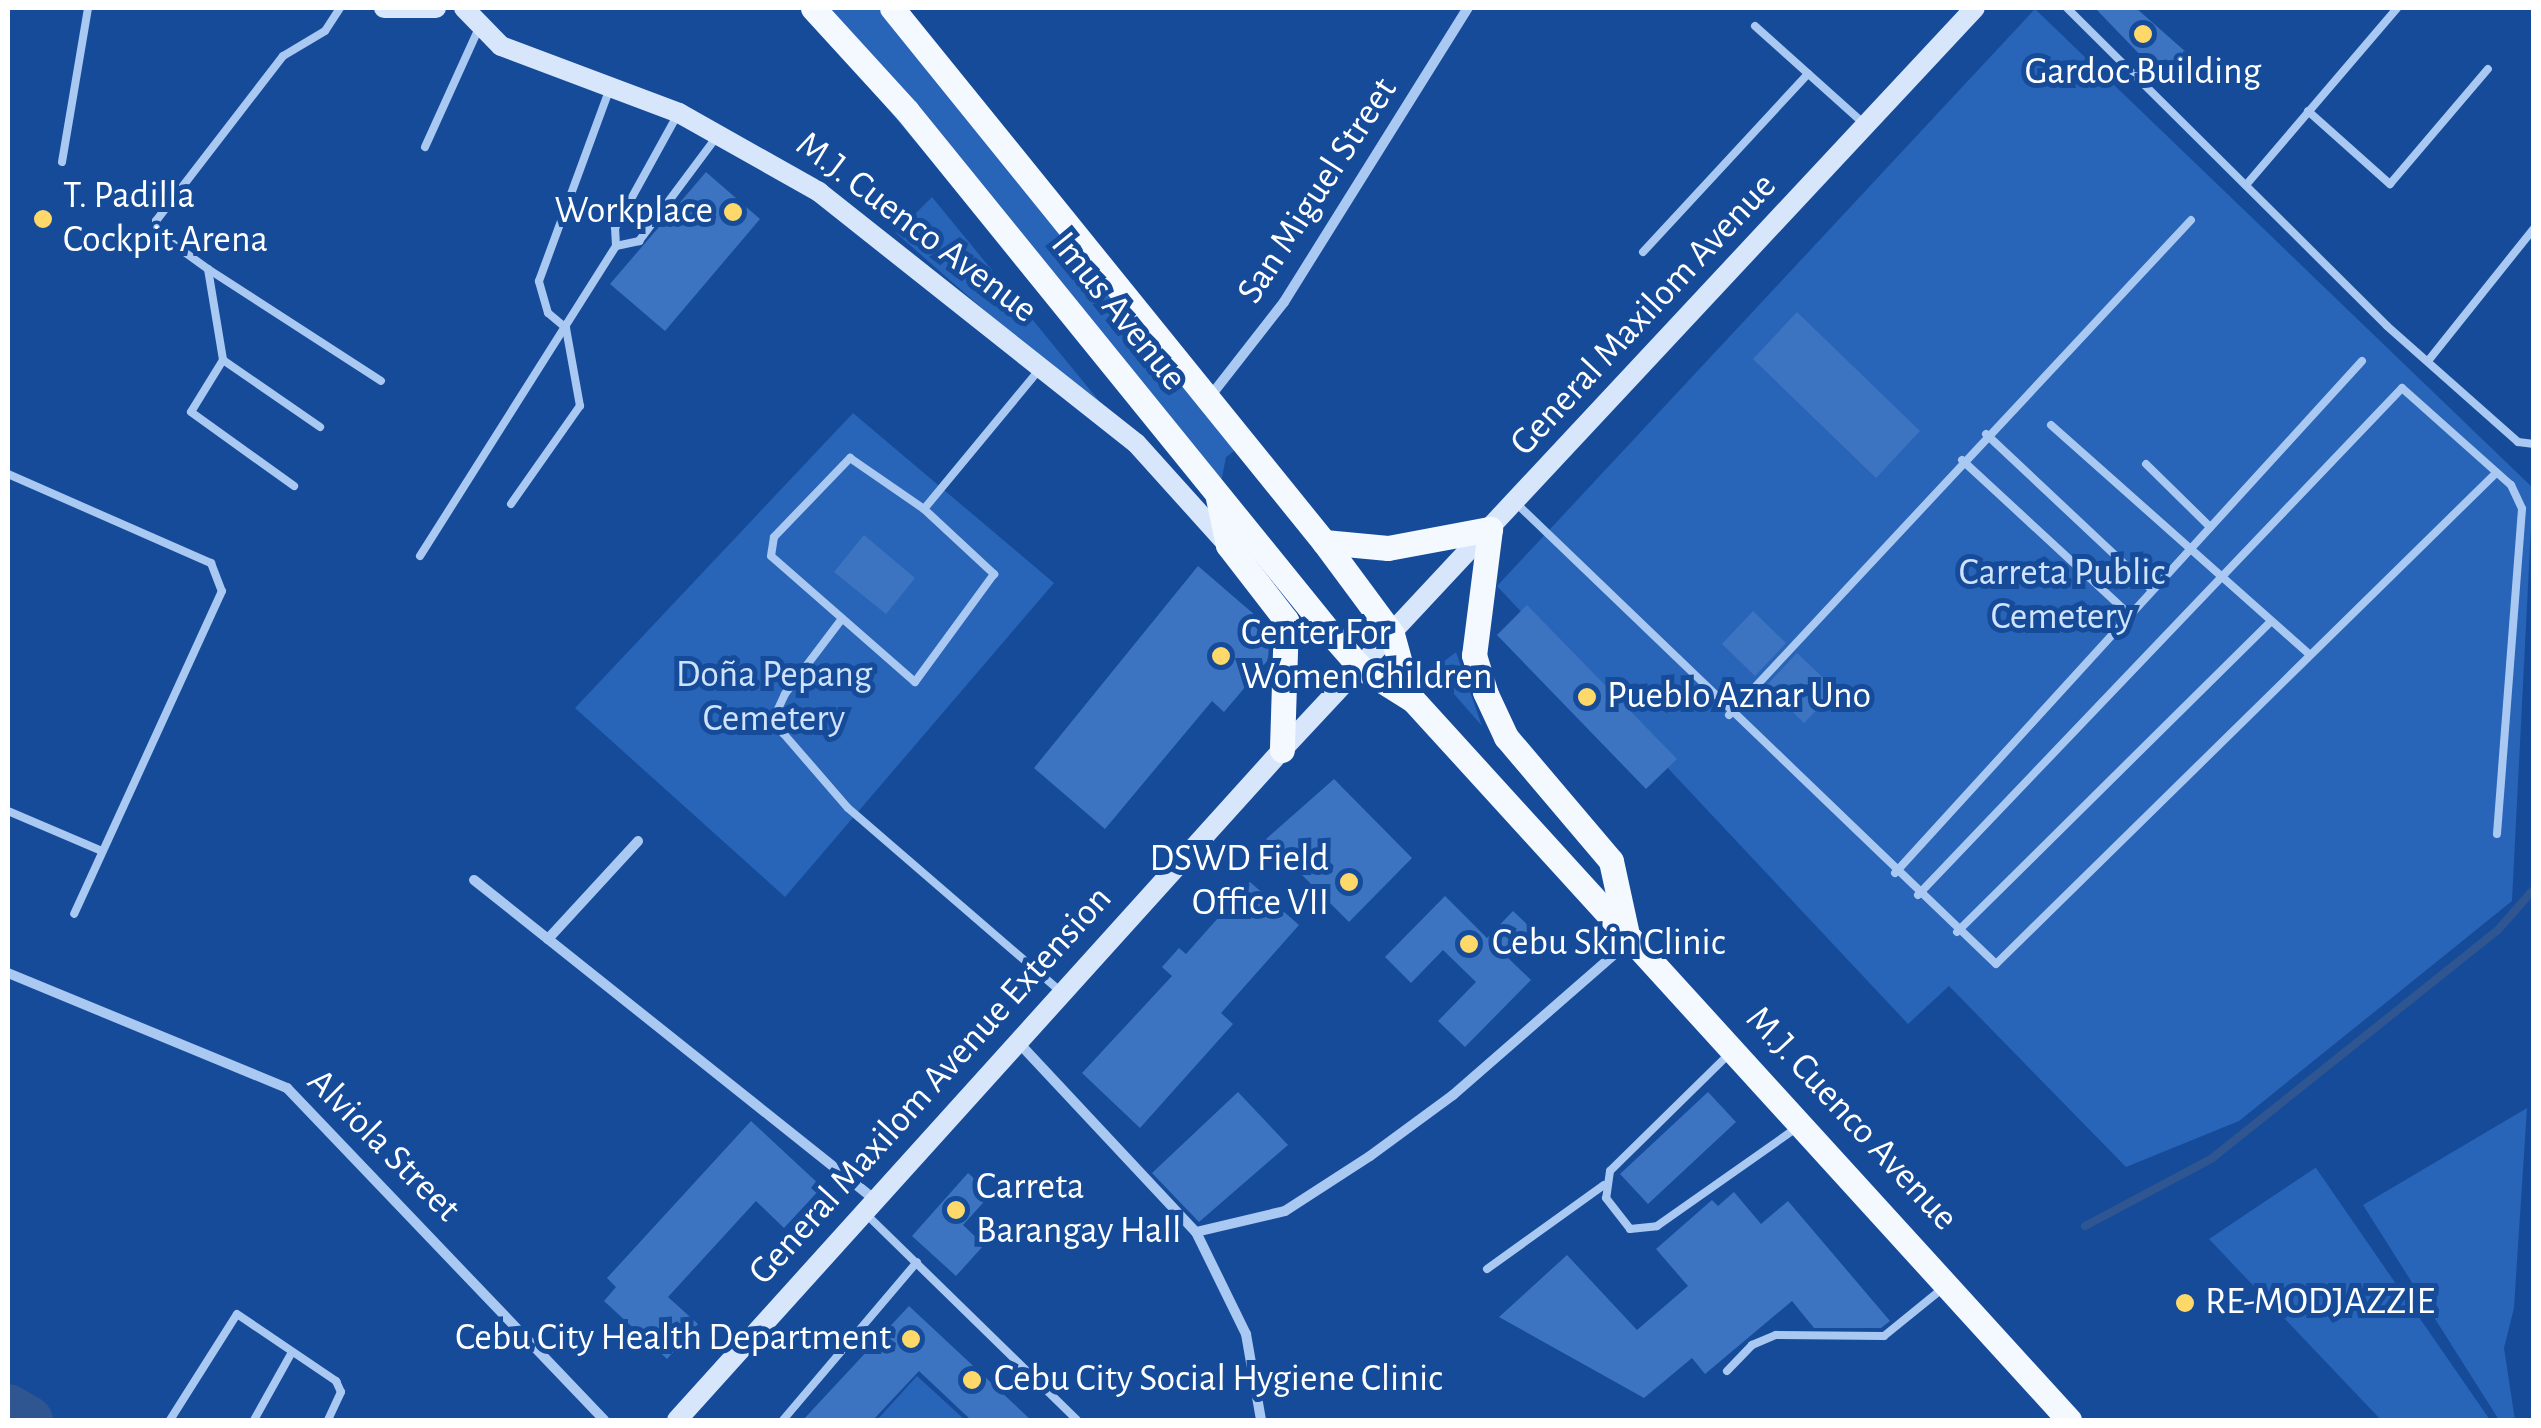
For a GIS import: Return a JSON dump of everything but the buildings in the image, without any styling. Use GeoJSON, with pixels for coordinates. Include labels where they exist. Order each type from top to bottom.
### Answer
{"type":"FeatureCollection","features":[{"type":"Feature","properties":{"kind":"main road"},"geometry":{"type":"LineString","coordinates":[[384,8],[436,8]]}},
{"type":"Feature","properties":{"kind":"main road","name":"M.J. Cuenco Avenue"},"geometry":{"type":"LineString","coordinates":[[464,8],[501,46],[609,91],[678,114],[819,192],[1136,443],[1228,545]]}},
{"type":"Feature","properties":{"kind":"main road","name":"Imus Avenue"},"geometry":{"type":"LineString","coordinates":[[812,8],[908,111],[1218,498],[1360,667]]}},
{"type":"Feature","properties":{"kind":"main road","name":"Imus Avenue"},"geometry":{"type":"LineString","coordinates":[[892,8],[1324,542],[1392,634]]}},
{"type":"Feature","properties":{"kind":"main road","name":"General Maxilom Avenue"},"geometry":{"type":"LineString","coordinates":[[1360,667],[1975,8]]}},
{"type":"Feature","properties":{"kind":"main road"},"geometry":{"type":"LineString","coordinates":[[1218,498],[1228,545],[1286,620],[1282,750]]}},
{"type":"Feature","properties":{"kind":"main road"},"geometry":{"type":"LineString","coordinates":[[1324,542],[1388,548],[1490,529],[1474,655],[1485,692],[1506,738],[1611,861],[1630,934]]}},
{"type":"Feature","properties":{"kind":"main road","name":"M.J. Cuenco Avenue"},"geometry":{"type":"LineString","coordinates":[[1392,634],[1409,696]]}},
{"type":"Feature","properties":{"kind":"main road","name":"M.J. Cuenco Avenue"},"geometry":{"type":"LineString","coordinates":[[1360,667],[1409,696],[1950,1282],[2069,1420]]}},
{"type":"Feature","properties":{"kind":"main road","name":"General Maxilom Avenue Extension"},"geometry":{"type":"LineString","coordinates":[[677,1420],[1360,667]]}},
{"type":"Feature","properties":{"kind":"street","name":"San Miguel Street"},"geometry":{"type":"LineString","coordinates":[[1208,399],[1284,302],[1468,8]]}},
{"type":"Feature","properties":{"kind":"street"},"geometry":{"type":"LineString","coordinates":[[548,939],[638,841]]}},
{"type":"Feature","properties":{"kind":"street"},"geometry":{"type":"LineString","coordinates":[[474,880],[868,1205]]}},
{"type":"Feature","properties":{"kind":"street"},"geometry":{"type":"LineString","coordinates":[[1196,1232],[1285,1212],[1370,1156],[1454,1096],[1630,934]]}},
{"type":"Feature","properties":{"kind":"street","name":"Alviola Street"},"geometry":{"type":"LineString","coordinates":[[8,972],[288,1088],[604,1420]]}},
{"type":"Feature","properties":{"kind":"street"},"geometry":{"type":"LineString","coordinates":[[1018,1042],[1196,1232],[1246,1334],[1261,1420]]}},
{"type":"Feature","properties":{"kind":"lane"},"geometry":{"type":"LineString","coordinates":[[62,162],[88,8]]}},
{"type":"Feature","properties":{"kind":"lane"},"geometry":{"type":"LineString","coordinates":[[340,8],[324,31],[283,56],[160,206],[158,233],[382,381]]}},
{"type":"Feature","properties":{"kind":"lane"},"geometry":{"type":"LineString","coordinates":[[2067,8],[2428,361],[2518,442],[2534,444]]}},
{"type":"Feature","properties":{"kind":"lane"},"geometry":{"type":"LineString","coordinates":[[2246,185],[2396,8]]}},
{"type":"Feature","properties":{"kind":"lane"},"geometry":{"type":"LineString","coordinates":[[1754,26],[1868,127]]}},
{"type":"Feature","properties":{"kind":"lane"},"geometry":{"type":"LineString","coordinates":[[425,147],[479,27]]}},
{"type":"Feature","properties":{"kind":"lane"},"geometry":{"type":"LineString","coordinates":[[2308,111],[2390,184],[2488,69]]}},
{"type":"Feature","properties":{"kind":"lane"},"geometry":{"type":"LineString","coordinates":[[1643,252],[1808,74]]}},
{"type":"Feature","properties":{"kind":"lane"},"geometry":{"type":"LineString","coordinates":[[511,504],[580,406],[566,328],[548,314],[539,281],[609,91]]}},
{"type":"Feature","properties":{"kind":"lane"},"geometry":{"type":"LineString","coordinates":[[420,556],[616,246],[615,228],[678,114]]}},
{"type":"Feature","properties":{"kind":"lane"},"geometry":{"type":"LineString","coordinates":[[616,246],[639,241],[720,134]]}},
{"type":"Feature","properties":{"kind":"lane"},"geometry":{"type":"LineString","coordinates":[[1729,715],[1986,434],[2191,220]]}},
{"type":"Feature","properties":{"kind":"lane"},"geometry":{"type":"LineString","coordinates":[[2428,361],[2534,228]]}},
{"type":"Feature","properties":{"kind":"lane"},"geometry":{"type":"LineString","coordinates":[[208,269],[222,360],[191,412],[294,486]]}},
{"type":"Feature","properties":{"kind":"lane"},"geometry":{"type":"LineString","coordinates":[[222,360],[320,427]]}},
{"type":"Feature","properties":{"kind":"lane"},"geometry":{"type":"LineString","coordinates":[[1895,873],[2362,361]]}},
{"type":"Feature","properties":{"kind":"lane"},"geometry":{"type":"LineString","coordinates":[[924,509],[1040,369]]}},
{"type":"Feature","properties":{"kind":"lane"},"geometry":{"type":"LineString","coordinates":[[1918,895],[2225,576],[2393,391],[2411,392],[2496,474],[2522,509],[2497,834]]}},
{"type":"Feature","properties":{"kind":"lane"},"geometry":{"type":"LineString","coordinates":[[2051,426],[2307,652]]}},
{"type":"Feature","properties":{"kind":"lane"},"geometry":{"type":"LineString","coordinates":[[1986,434],[2152,590]]}},
{"type":"Feature","properties":{"kind":"lane"},"geometry":{"type":"LineString","coordinates":[[850,458],[924,509],[990,563],[991,586],[916,682],[841,620],[780,570],[771,556],[774,537],[850,458]]}},
{"type":"Feature","properties":{"kind":"lane"},"geometry":{"type":"LineString","coordinates":[[1962,460],[2129,614]]}},
{"type":"Feature","properties":{"kind":"lane"},"geometry":{"type":"LineString","coordinates":[[2146,464],[2210,527]]}},
{"type":"Feature","properties":{"kind":"lane"},"geometry":{"type":"LineString","coordinates":[[8,474],[211,563],[219,574],[222,591],[74,914]]}},
{"type":"Feature","properties":{"kind":"lane"},"geometry":{"type":"LineString","coordinates":[[1515,502],[1984,960],[2006,958],[2307,652],[2496,474]]}},
{"type":"Feature","properties":{"kind":"lane"},"geometry":{"type":"LineString","coordinates":[[841,620],[784,694],[775,715],[784,733],[848,808],[1062,994]]}},
{"type":"Feature","properties":{"kind":"lane"},"geometry":{"type":"LineString","coordinates":[[1956,932],[2270,622]]}},
{"type":"Feature","properties":{"kind":"lane"},"geometry":{"type":"LineString","coordinates":[[8,811],[102,851]]}},
{"type":"Feature","properties":{"kind":"lane"},"geometry":{"type":"LineString","coordinates":[[1487,1269],[1604,1185],[1735,1048]]}},
{"type":"Feature","properties":{"kind":"lane"},"geometry":{"type":"LineString","coordinates":[[1604,1185],[1630,1229],[1644,1231],[1804,1124]]}},
{"type":"Feature","properties":{"kind":"lane"},"geometry":{"type":"LineString","coordinates":[[868,1205],[917,1262],[1077,1420]]}},
{"type":"Feature","properties":{"kind":"lane"},"geometry":{"type":"LineString","coordinates":[[783,1420],[917,1262]]}},
{"type":"Feature","properties":{"kind":"lane"},"geometry":{"type":"LineString","coordinates":[[1727,1371],[1776,1334],[1884,1336],[1950,1282]]}},
{"type":"Feature","properties":{"kind":"lane"},"geometry":{"type":"LineString","coordinates":[[170,1420],[237,1314],[336,1381],[342,1392],[328,1420]]}},
{"type":"Feature","properties":{"kind":"lane"},"geometry":{"type":"LineString","coordinates":[[254,1420],[292,1352]]}},
{"type":"Feature","properties":{"kind":"green space"},"geometry":{"type":"Polygon","coordinates":[[[802,8],[892,8],[1244,444],[1226,457],[1218,498],[802,8]]]}},
{"type":"Feature","properties":{"kind":"green space","name":"Carreta Public Cemetery"},"geometry":{"type":"Polygon","coordinates":[[[2035,9],[2533,488],[2512,901],[2239,1121],[2126,1167],[1949,986],[1908,1024],[1497,586],[2035,9]]]}},
{"type":"Feature","properties":{"kind":"green space"},"geometry":{"type":"Polygon","coordinates":[[[932,197],[1127,435],[896,233],[932,197]]]}},
{"type":"Feature","properties":{"kind":"green space","name":"Doña Pepang Cemetery"},"geometry":{"type":"Polygon","coordinates":[[[853,413],[1054,583],[785,897],[575,708],[853,413]]]}},
{"type":"Feature","properties":{"kind":"green space"},"geometry":{"type":"Polygon","coordinates":[[[1456,652],[1482,726],[1433,670],[1456,652]]]}},
{"type":"Feature","properties":{"kind":"green space"},"geometry":{"type":"Polygon","coordinates":[[[2527,1108],[2514,1308],[2504,1348],[2515,1420],[2499,1420],[2363,1205],[2527,1108]]]}},
{"type":"Feature","properties":{"kind":"green space"},"geometry":{"type":"Polygon","coordinates":[[[2316,1168],[2490,1420],[2381,1420],[2209,1239],[2316,1168]]]}},
{"type":"Feature","properties":{"kind":"green space"},"geometry":{"type":"Polygon","coordinates":[[[917,1376],[965,1420],[877,1420],[917,1376]]]}},
{"type":"Feature","properties":{"kind":"waterway"},"geometry":{"type":"LineString","coordinates":[[2085,1226],[2211,1159],[2497,931],[2534,889]]}},
{"type":"Feature","properties":{"kind":"waterway"},"geometry":{"type":"LineString","coordinates":[[8,1408],[29,1420]]}},
{"type":"Feature","properties":{"kind":"place","name":"Gardoc Building"},"geometry":{"type":"Point","coordinates":[2143,34]}},
{"type":"Feature","properties":{"kind":"place","name":"Workplace"},"geometry":{"type":"Point","coordinates":[733,212]}},
{"type":"Feature","properties":{"kind":"place","name":"T. Padilla Cockpit Arena"},"geometry":{"type":"Point","coordinates":[43,219]}},
{"type":"Feature","properties":{"kind":"place","name":"Center For Women Children"},"geometry":{"type":"Point","coordinates":[1221,656]}},
{"type":"Feature","properties":{"kind":"place","name":"Pueblo Aznar Uno"},"geometry":{"type":"Point","coordinates":[1587,697]}},
{"type":"Feature","properties":{"kind":"place","name":"DSWD Field Office VII"},"geometry":{"type":"Point","coordinates":[1349,882]}},
{"type":"Feature","properties":{"kind":"place","name":"Cebu Skin Clinic"},"geometry":{"type":"Point","coordinates":[1469,944]}},
{"type":"Feature","properties":{"kind":"place","name":"Carreta Barangay Hall"},"geometry":{"type":"Point","coordinates":[956,1210]}},
{"type":"Feature","properties":{"kind":"place","name":"RE-MODJAZZIE"},"geometry":{"type":"Point","coordinates":[2185,1303]}},
{"type":"Feature","properties":{"kind":"place","name":"Cebu City Health Department"},"geometry":{"type":"Point","coordinates":[911,1339]}},
{"type":"Feature","properties":{"kind":"place","name":"Cebu City Social Hygiene Clinic"},"geometry":{"type":"Point","coordinates":[972,1380]}}]}
